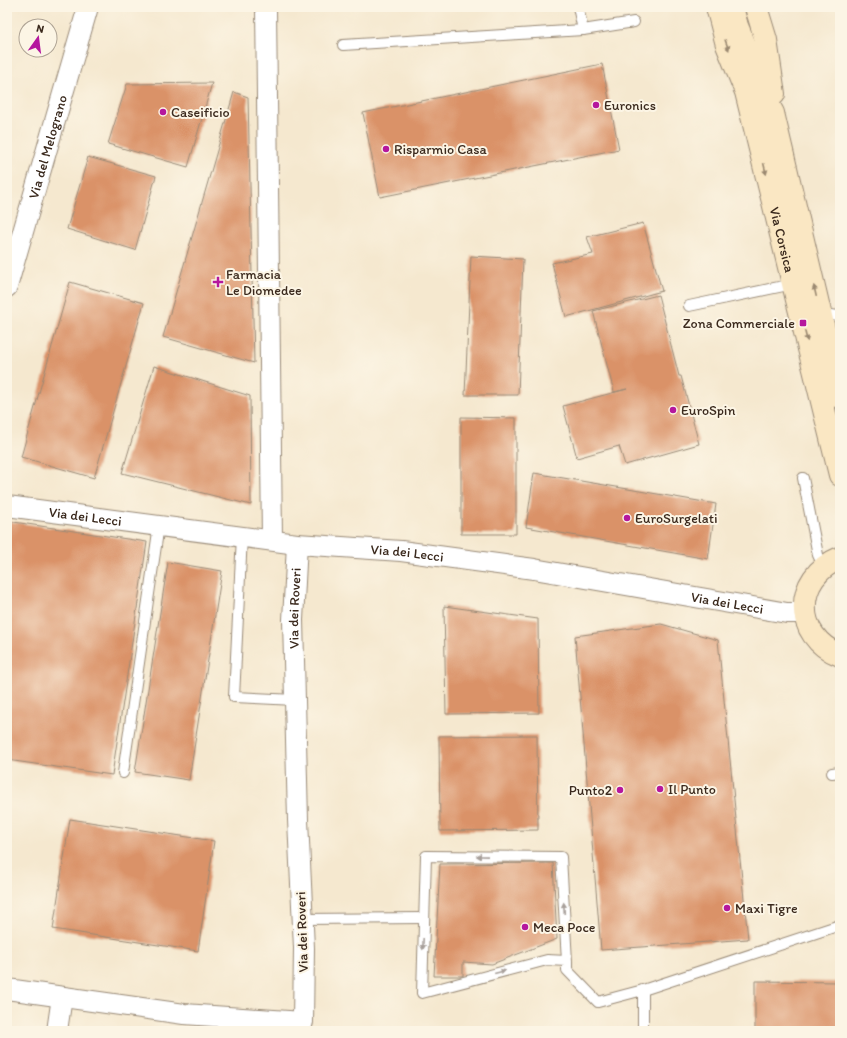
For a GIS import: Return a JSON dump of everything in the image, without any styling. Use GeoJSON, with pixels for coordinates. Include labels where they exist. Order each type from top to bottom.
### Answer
{"type":"FeatureCollection","features":[{"type":"Feature","properties":{"kind":"main road","name":"Via Corsica"},"geometry":{"type":"LineString","coordinates":[[717,7],[727,46],[746,92],[840,475]]}},
{"type":"Feature","properties":{"kind":"main road","name":"Via Corsica"},"geometry":{"type":"LineString","coordinates":[[732,7],[737,26],[753,65],[762,93],[773,113],[835,315],[840,397]]}},
{"type":"Feature","properties":{"kind":"main road"},"geometry":{"type":"LineString","coordinates":[[756,7],[766,40],[774,93],[773,113]]}},
{"type":"Feature","properties":{"kind":"main road"},"geometry":{"type":"LineString","coordinates":[[832,562],[816,574],[810,583],[805,597],[805,613],[810,630],[818,642],[831,652],[840,655]]}},
{"type":"Feature","properties":{"kind":"street","name":"Via del Melograno"},"geometry":{"type":"LineString","coordinates":[[7,287],[88,7]]}},
{"type":"Feature","properties":{"kind":"street"},"geometry":{"type":"LineString","coordinates":[[266,7],[272,540]]}},
{"type":"Feature","properties":{"kind":"street","name":"Via dei Lecci"},"geometry":{"type":"LineString","coordinates":[[7,506],[297,544],[417,553],[534,569],[787,613],[805,613]]}},
{"type":"Feature","properties":{"kind":"street","name":"Via dei Roveri"},"geometry":{"type":"LineString","coordinates":[[7,989],[184,1014],[303,1027],[304,948],[298,820],[293,620],[297,544]]}},
{"type":"Feature","properties":{"kind":"street"},"geometry":{"type":"LineString","coordinates":[[57,1031],[62,997]]}},
{"type":"Feature","properties":{"kind":"lane"},"geometry":{"type":"LineString","coordinates":[[578,7],[583,30]]}},
{"type":"Feature","properties":{"kind":"lane"},"geometry":{"type":"LineString","coordinates":[[343,45],[583,30],[634,22]]}},
{"type":"Feature","properties":{"kind":"lane"},"geometry":{"type":"LineString","coordinates":[[689,306],[793,284]]}},
{"type":"Feature","properties":{"kind":"lane"},"geometry":{"type":"LineString","coordinates":[[803,478],[818,555],[832,562]]}},
{"type":"Feature","properties":{"kind":"lane"},"geometry":{"type":"LineString","coordinates":[[123,773],[159,525]]}},
{"type":"Feature","properties":{"kind":"lane"},"geometry":{"type":"LineString","coordinates":[[242,536],[234,697],[295,700]]}},
{"type":"Feature","properties":{"kind":"lane"},"geometry":{"type":"LineString","coordinates":[[567,961],[547,960],[422,993],[426,856],[561,857],[567,961],[567,970],[598,1002],[644,990],[840,925]]}},
{"type":"Feature","properties":{"kind":"lane"},"geometry":{"type":"LineString","coordinates":[[302,919],[424,918]]}},
{"type":"Feature","properties":{"kind":"lane"},"geometry":{"type":"LineString","coordinates":[[643,1031],[644,990]]}},
{"type":"Feature","properties":{"kind":"building"},"geometry":{"type":"Polygon","coordinates":[[[602,64],[619,149],[380,197],[363,113],[602,64]]]}},
{"type":"Feature","properties":{"kind":"building"},"geometry":{"type":"Polygon","coordinates":[[[212,83],[188,167],[108,144],[127,84],[212,83]]]}},
{"type":"Feature","properties":{"kind":"building"},"geometry":{"type":"Polygon","coordinates":[[[234,92],[248,97],[254,363],[163,337],[234,92]]]}},
{"type":"Feature","properties":{"kind":"building"},"geometry":{"type":"Polygon","coordinates":[[[88,157],[156,176],[135,250],[67,229],[88,157]]]}},
{"type":"Feature","properties":{"kind":"building"},"geometry":{"type":"Polygon","coordinates":[[[643,223],[662,291],[566,317],[552,263],[593,254],[587,237],[643,223]]]}},
{"type":"Feature","properties":{"kind":"building"},"geometry":{"type":"Polygon","coordinates":[[[471,256],[523,259],[518,395],[465,395],[471,256]]]}},
{"type":"Feature","properties":{"kind":"building"},"geometry":{"type":"Polygon","coordinates":[[[70,282],[144,303],[94,478],[21,457],[70,282]]]}},
{"type":"Feature","properties":{"kind":"building"},"geometry":{"type":"Polygon","coordinates":[[[658,295],[679,376],[681,376],[699,444],[625,465],[619,446],[577,458],[563,406],[627,389],[614,392],[593,311],[658,295]]]}},
{"type":"Feature","properties":{"kind":"building"},"geometry":{"type":"Polygon","coordinates":[[[154,366],[250,396],[251,505],[122,473],[154,366]]]}},
{"type":"Feature","properties":{"kind":"building"},"geometry":{"type":"Polygon","coordinates":[[[461,417],[516,418],[516,534],[461,534],[461,417]]]}},
{"type":"Feature","properties":{"kind":"building"},"geometry":{"type":"Polygon","coordinates":[[[534,473],[716,504],[708,559],[526,527],[534,473]]]}},
{"type":"Feature","properties":{"kind":"building"},"geometry":{"type":"Polygon","coordinates":[[[7,521],[147,542],[112,775],[7,760],[7,521]]]}},
{"type":"Feature","properties":{"kind":"building"},"geometry":{"type":"Polygon","coordinates":[[[168,562],[222,571],[189,780],[135,772],[168,562]]]}},
{"type":"Feature","properties":{"kind":"building"},"geometry":{"type":"Polygon","coordinates":[[[444,606],[538,619],[539,713],[446,714],[444,606]]]}},
{"type":"Feature","properties":{"kind":"building","name":"Il Punto"},"geometry":{"type":"Polygon","coordinates":[[[661,624],[718,640],[748,939],[601,950],[575,636],[661,624]]]}},
{"type":"Feature","properties":{"kind":"building"},"geometry":{"type":"Polygon","coordinates":[[[537,735],[538,830],[440,831],[439,736],[537,735]]]}},
{"type":"Feature","properties":{"kind":"building"},"geometry":{"type":"Polygon","coordinates":[[[70,819],[214,841],[198,951],[53,929],[70,819]]]}},
{"type":"Feature","properties":{"kind":"building"},"geometry":{"type":"Polygon","coordinates":[[[553,863],[557,939],[492,964],[463,962],[463,976],[434,976],[440,864],[553,863]]]}},
{"type":"Feature","properties":{"kind":"building"},"geometry":{"type":"Polygon","coordinates":[[[755,981],[840,982],[840,1031],[755,1031],[755,981]]]}},
{"type":"Feature","properties":{"kind":"place","name":"Euronics"},"geometry":{"type":"Point","coordinates":[596,105]}},
{"type":"Feature","properties":{"kind":"place","name":"Caseificio"},"geometry":{"type":"Point","coordinates":[163,112]}},
{"type":"Feature","properties":{"kind":"place","name":"Risparmio Casa"},"geometry":{"type":"Point","coordinates":[386,149]}},
{"type":"Feature","properties":{"kind":"place","name":"Farmacia Le Diomedee"},"geometry":{"type":"Point","coordinates":[218,282]}},
{"type":"Feature","properties":{"kind":"place","name":"Zona Commerciale"},"geometry":{"type":"Point","coordinates":[803,323]}},
{"type":"Feature","properties":{"kind":"place","name":"EuroSpin"},"geometry":{"type":"Point","coordinates":[673,410]}},
{"type":"Feature","properties":{"kind":"place","name":"EuroSurgelati"},"geometry":{"type":"Point","coordinates":[627,518]}},
{"type":"Feature","properties":{"kind":"place","name":"Il Punto"},"geometry":{"type":"Point","coordinates":[660,789]}},
{"type":"Feature","properties":{"kind":"place","name":"Punto2"},"geometry":{"type":"Point","coordinates":[620,790]}},
{"type":"Feature","properties":{"kind":"place","name":"Maxi Tigre"},"geometry":{"type":"Point","coordinates":[727,908]}},
{"type":"Feature","properties":{"kind":"place","name":"Meca Poce"},"geometry":{"type":"Point","coordinates":[525,927]}}]}
